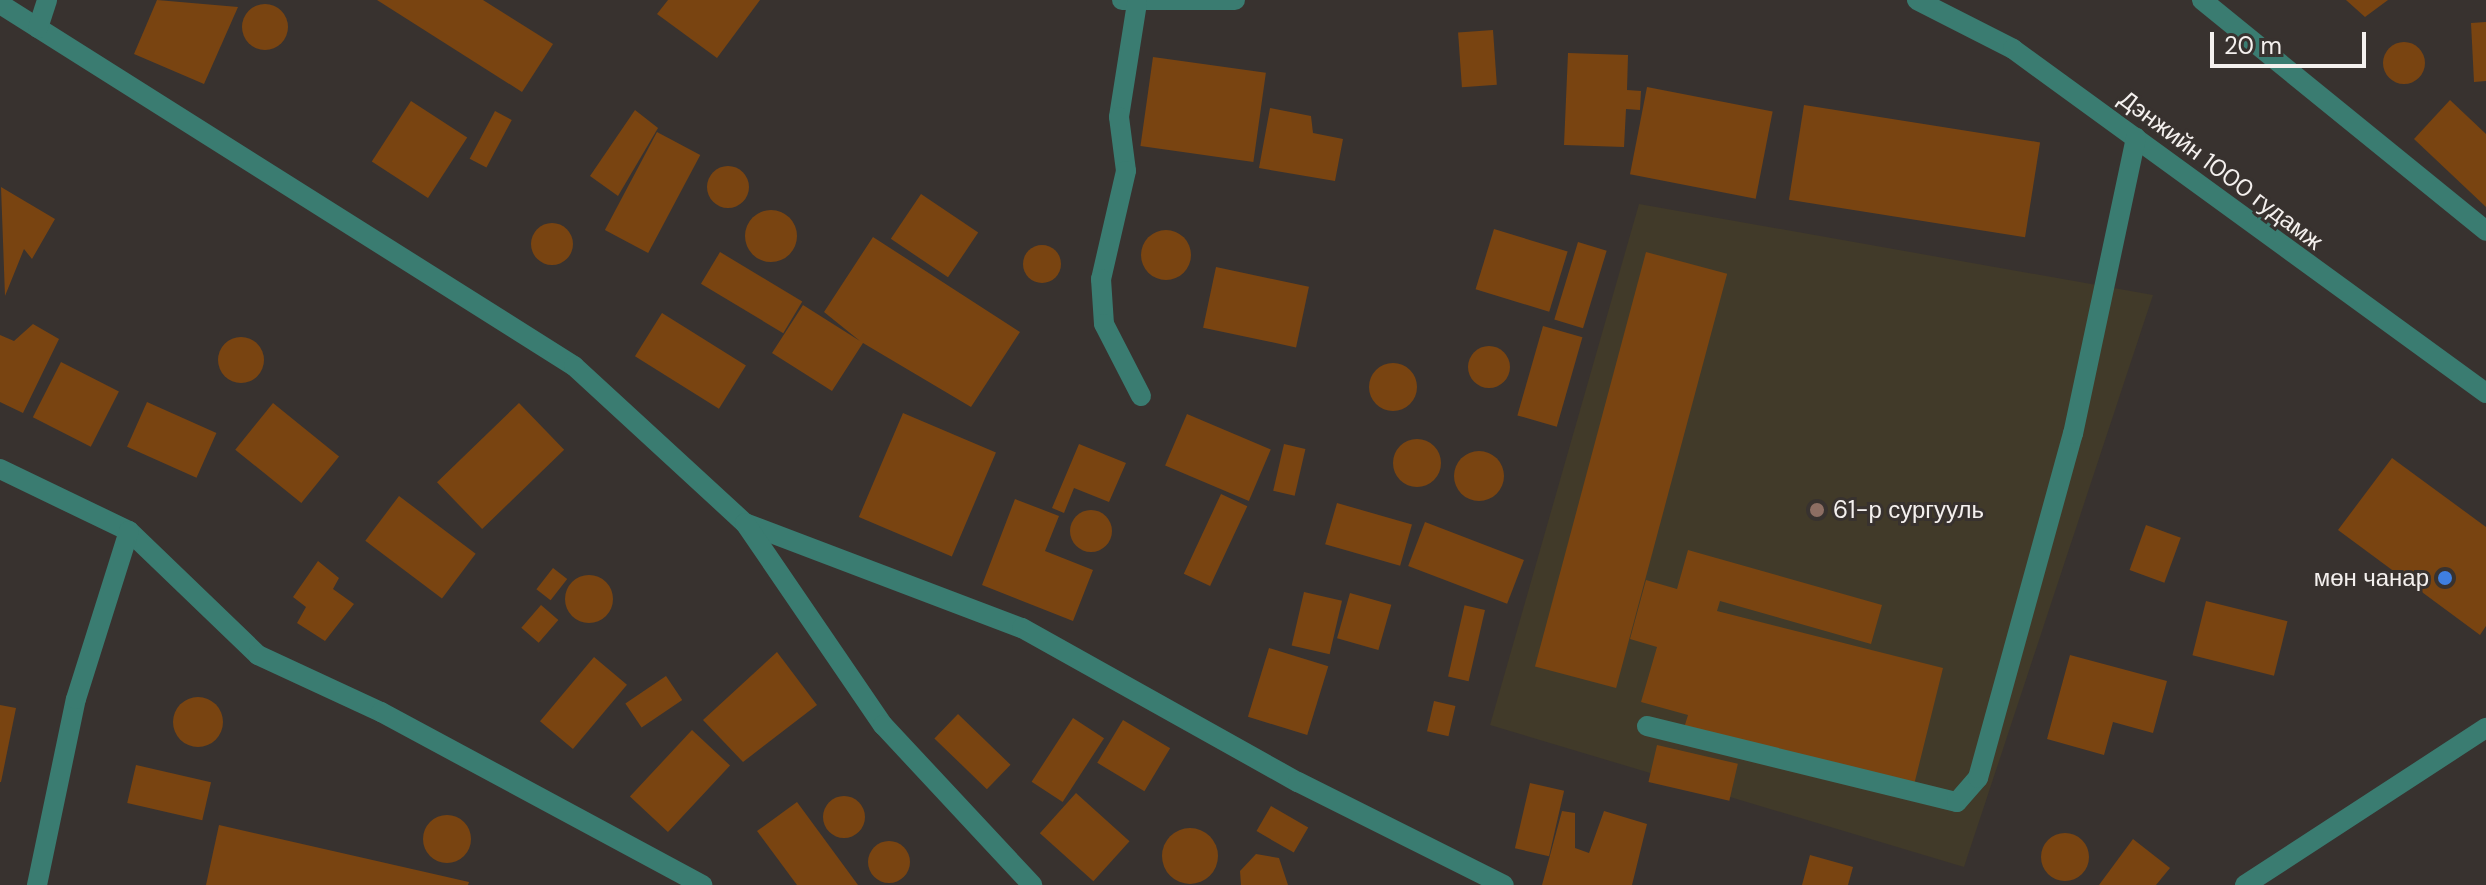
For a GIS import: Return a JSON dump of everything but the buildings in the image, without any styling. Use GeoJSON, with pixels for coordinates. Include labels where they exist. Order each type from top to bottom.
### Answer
{"type":"FeatureCollection","features":[{"type":"Feature","properties":{"kind":"street"},"geometry":{"type":"LineString","coordinates":[[38,28],[47,0]]}},
{"type":"Feature","properties":{"kind":"street"},"geometry":{"type":"LineString","coordinates":[[1141,396],[1104,324],[1101,279],[1126,171],[1119,117],[1130,2],[1235,0]]}},
{"type":"Feature","properties":{"kind":"street","name":"Дэнжийн 1000 гудамж"},"geometry":{"type":"LineString","coordinates":[[1917,0],[2013,49],[2486,393]]}},
{"type":"Feature","properties":{"kind":"street"},"geometry":{"type":"LineString","coordinates":[[2202,0],[2486,231]]}},
{"type":"Feature","properties":{"kind":"street"},"geometry":{"type":"LineString","coordinates":[[0,4],[574,366],[745,523],[883,725],[1032,885]]}},
{"type":"Feature","properties":{"kind":"street"},"geometry":{"type":"LineString","coordinates":[[1647,726],[1957,802],[1978,778],[2073,434],[2136,138]]}},
{"type":"Feature","properties":{"kind":"street"},"geometry":{"type":"LineString","coordinates":[[0,469],[129,531],[258,655],[381,712],[702,885]]}},
{"type":"Feature","properties":{"kind":"street"},"geometry":{"type":"LineString","coordinates":[[745,523],[1022,628],[1298,782],[1504,885]]}},
{"type":"Feature","properties":{"kind":"street"},"geometry":{"type":"LineString","coordinates":[[37,885],[76,699],[129,531]]}},
{"type":"Feature","properties":{"kind":"street"},"geometry":{"type":"LineString","coordinates":[[2245,885],[2486,728]]}},
{"type":"Feature","properties":{"kind":"shaded area","name":"61-р сургууль"},"geometry":{"type":"Polygon","coordinates":[[[1639,204],[2153,295],[1964,867],[1490,725],[1639,204]]]}},
{"type":"Feature","properties":{"kind":"place","name":"61-р сургууль"},"geometry":{"type":"Point","coordinates":[1817,510]}},
{"type":"Feature","properties":{"kind":"place","name":"мөн чанар"},"geometry":{"type":"Point","coordinates":[2445,578]}}]}
